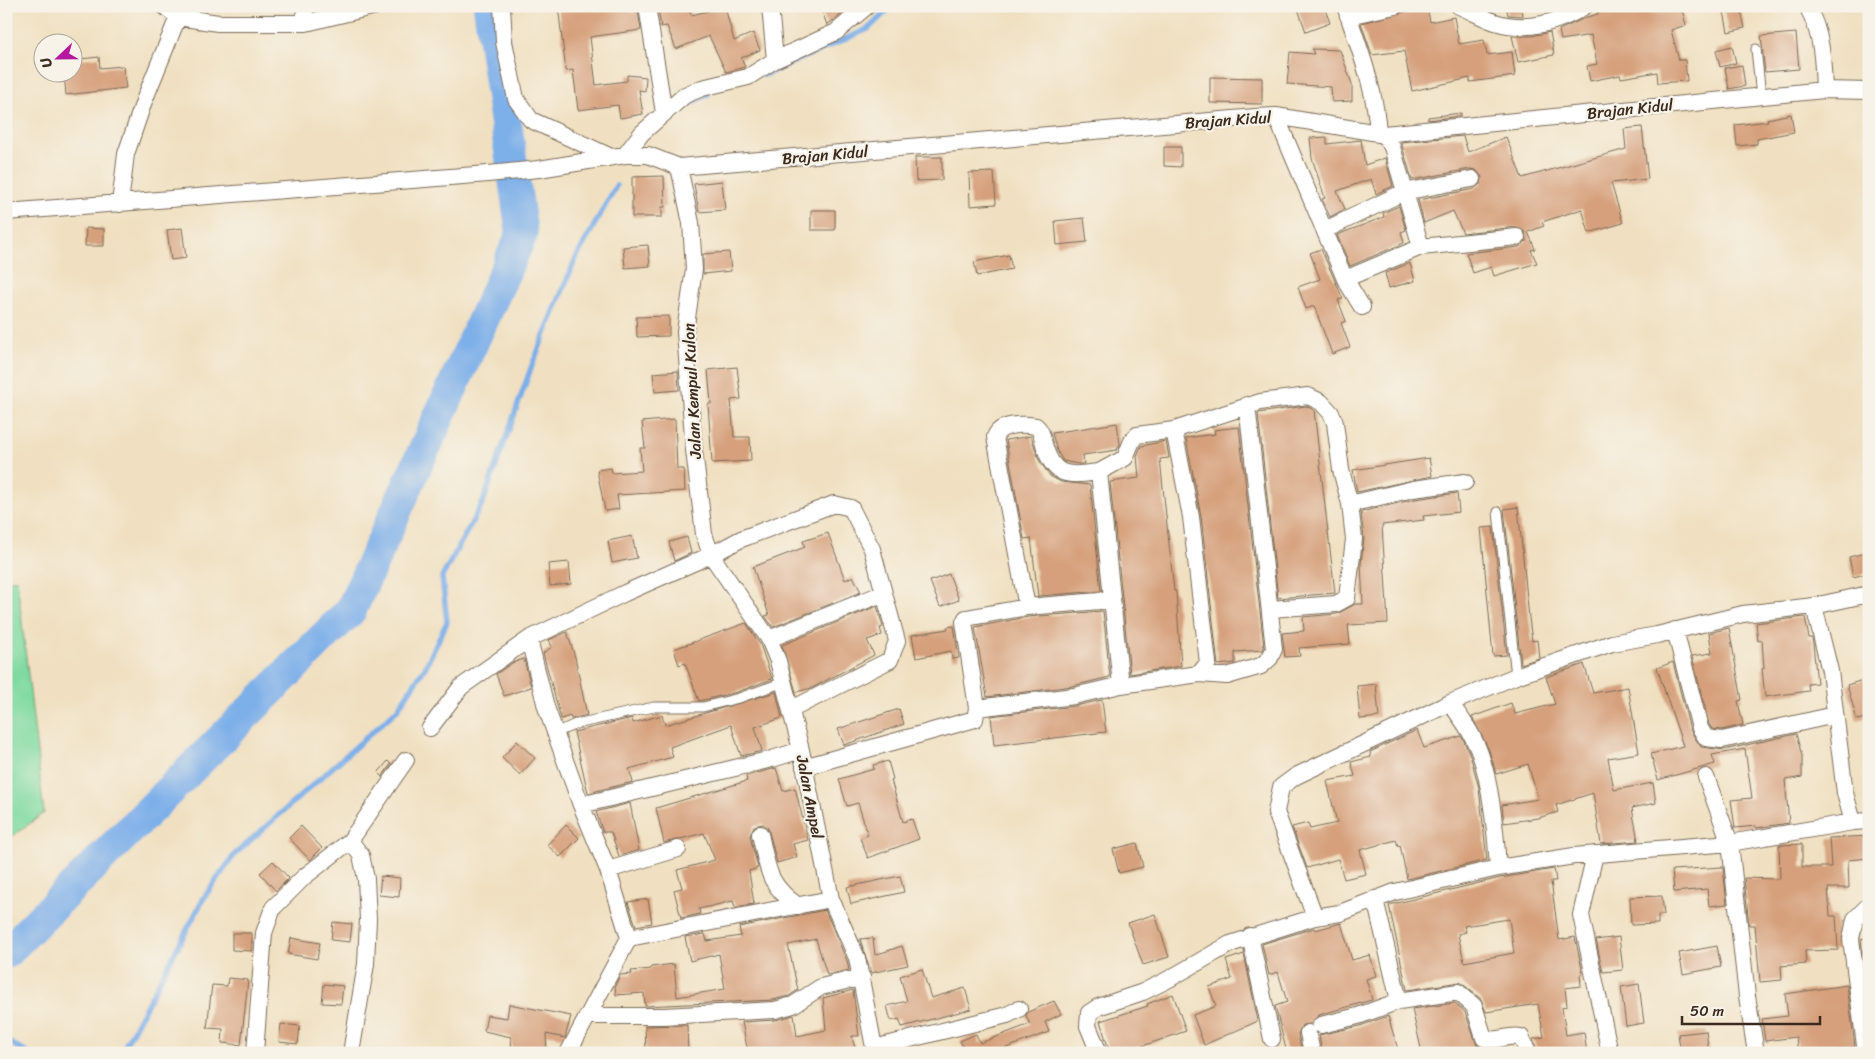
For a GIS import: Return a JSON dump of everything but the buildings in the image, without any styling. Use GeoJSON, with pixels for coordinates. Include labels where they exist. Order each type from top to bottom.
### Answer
{"type":"FeatureCollection","features":[{"type":"Feature","properties":{"kind":"street"},"geometry":{"type":"LineString","coordinates":[[164,6],[218,23],[306,23],[376,6]]}},
{"type":"Feature","properties":{"kind":"street"},"geometry":{"type":"LineString","coordinates":[[304,6],[306,23]]}},
{"type":"Feature","properties":{"kind":"street"},"geometry":{"type":"LineString","coordinates":[[502,6],[504,42],[516,99],[531,120],[618,156]]}},
{"type":"Feature","properties":{"kind":"street"},"geometry":{"type":"LineString","coordinates":[[647,6],[664,113]]}},
{"type":"Feature","properties":{"kind":"street"},"geometry":{"type":"LineString","coordinates":[[770,6],[775,60]]}},
{"type":"Feature","properties":{"kind":"street"},"geometry":{"type":"LineString","coordinates":[[6,212],[488,174],[539,169],[618,156],[685,95],[702,88],[748,77],[775,60],[836,32],[867,6]]}},
{"type":"Feature","properties":{"kind":"street"},"geometry":{"type":"LineString","coordinates":[[1395,6],[1346,11],[1372,94],[1381,134],[1392,147],[1421,247]]}},
{"type":"Feature","properties":{"kind":"street"},"geometry":{"type":"LineString","coordinates":[[1459,6],[1476,9],[1496,22],[1520,26],[1548,24],[1585,6]]}},
{"type":"Feature","properties":{"kind":"street"},"geometry":{"type":"LineString","coordinates":[[1807,6],[1814,18],[1823,50],[1824,90]]}},
{"type":"Feature","properties":{"kind":"street"},"geometry":{"type":"LineString","coordinates":[[120,204],[126,154],[144,102],[182,12]]}},
{"type":"Feature","properties":{"kind":"street","name":"Brajan Kidul"},"geometry":{"type":"LineString","coordinates":[[618,156],[648,155],[679,167],[1276,116],[1381,134],[1824,90],[1869,92]]}},
{"type":"Feature","properties":{"kind":"street"},"geometry":{"type":"LineString","coordinates":[[1276,116],[1345,279],[1362,307]]}},
{"type":"Feature","properties":{"kind":"street","name":"Jalan Kempul Kulon"},"geometry":{"type":"LineString","coordinates":[[679,167],[692,223],[694,269],[685,332],[694,450],[704,534],[711,556]]}},
{"type":"Feature","properties":{"kind":"street"},"geometry":{"type":"LineString","coordinates":[[1325,230],[1404,192],[1472,179]]}},
{"type":"Feature","properties":{"kind":"street"},"geometry":{"type":"LineString","coordinates":[[1345,279],[1421,247],[1517,238]]}},
{"type":"Feature","properties":{"kind":"street"},"geometry":{"type":"LineString","coordinates":[[1027,607],[994,437],[996,432],[1007,426],[1036,426],[1040,430],[1046,452],[1055,469],[1070,476],[1099,472],[1125,458],[1132,441],[1138,435],[1174,430],[1247,405],[1308,396],[1321,402],[1331,413],[1335,423],[1341,470],[1350,504],[1354,539],[1347,598],[1336,604],[1270,608]]}},
{"type":"Feature","properties":{"kind":"street"},"geometry":{"type":"LineString","coordinates":[[977,708],[1074,696],[1121,685],[1199,674],[1227,676],[1250,671],[1261,666],[1270,658],[1274,649],[1247,405]]}},
{"type":"Feature","properties":{"kind":"street"},"geometry":{"type":"LineString","coordinates":[[1174,430],[1192,517],[1208,663],[1199,674]]}},
{"type":"Feature","properties":{"kind":"street"},"geometry":{"type":"LineString","coordinates":[[1099,472],[1121,685]]}},
{"type":"Feature","properties":{"kind":"street"},"geometry":{"type":"LineString","coordinates":[[1350,504],[1413,489],[1465,482]]}},
{"type":"Feature","properties":{"kind":"street"},"geometry":{"type":"LineString","coordinates":[[430,728],[461,688],[529,639],[625,593],[711,556],[741,539],[778,523],[834,504],[843,505],[851,508],[866,535],[897,642],[894,656],[890,660],[792,709]]}},
{"type":"Feature","properties":{"kind":"street","name":"Jalan Ampel"},"geometry":{"type":"LineString","coordinates":[[711,556],[769,639],[784,682],[801,750],[831,899],[856,958],[862,978],[874,1050]]}},
{"type":"Feature","properties":{"kind":"street"},"geometry":{"type":"LineString","coordinates":[[769,639],[884,593]]}},
{"type":"Feature","properties":{"kind":"street"},"geometry":{"type":"LineString","coordinates":[[1315,917],[1276,812],[1281,786],[1296,776],[1355,746],[1450,703],[1516,676],[1612,643],[1743,614],[1814,606],[1869,594]]}},
{"type":"Feature","properties":{"kind":"street"},"geometry":{"type":"LineString","coordinates":[[804,767],[852,752],[958,726],[975,719],[977,708],[964,622],[966,618],[1027,607],[1112,600]]}},
{"type":"Feature","properties":{"kind":"street"},"geometry":{"type":"LineString","coordinates":[[1098,1053],[1088,1026],[1089,1013],[1098,1006],[1143,992],[1230,944],[1250,936],[1315,917],[1340,914],[1395,892],[1498,868],[1595,854],[1730,843],[1861,821],[1845,793],[1830,671],[1814,606]]}},
{"type":"Feature","properties":{"kind":"street"},"geometry":{"type":"LineString","coordinates":[[1675,630],[1700,728],[1706,738],[1722,740],[1835,715]]}},
{"type":"Feature","properties":{"kind":"street"},"geometry":{"type":"LineString","coordinates":[[529,639],[554,733],[580,805],[608,870],[629,938],[568,1053]]}},
{"type":"Feature","properties":{"kind":"street"},"geometry":{"type":"LineString","coordinates":[[1450,703],[1476,743],[1481,760],[1494,826],[1498,868]]}},
{"type":"Feature","properties":{"kind":"street"},"geometry":{"type":"LineString","coordinates":[[580,805],[772,759],[801,750]]}},
{"type":"Feature","properties":{"kind":"street"},"geometry":{"type":"LineString","coordinates":[[255,1053],[264,933],[273,908],[304,877],[350,841],[406,760]]}},
{"type":"Feature","properties":{"kind":"street"},"geometry":{"type":"LineString","coordinates":[[1706,777],[1730,843],[1747,996],[1756,1053]]}},
{"type":"Feature","properties":{"kind":"street"},"geometry":{"type":"LineString","coordinates":[[760,834],[770,879],[780,893],[798,906]]}},
{"type":"Feature","properties":{"kind":"street"},"geometry":{"type":"LineString","coordinates":[[350,841],[361,855],[366,879],[368,919],[366,964],[351,1053]]}},
{"type":"Feature","properties":{"kind":"street"},"geometry":{"type":"LineString","coordinates":[[608,870],[678,849]]}},
{"type":"Feature","properties":{"kind":"street"},"geometry":{"type":"LineString","coordinates":[[1595,854],[1581,915],[1610,1053]]}},
{"type":"Feature","properties":{"kind":"street"},"geometry":{"type":"LineString","coordinates":[[629,938],[831,899]]}},
{"type":"Feature","properties":{"kind":"street"},"geometry":{"type":"LineString","coordinates":[[1375,899],[1399,1001]]}},
{"type":"Feature","properties":{"kind":"street"},"geometry":{"type":"LineString","coordinates":[[1866,1053],[1851,939],[1855,919],[1869,905]]}},
{"type":"Feature","properties":{"kind":"street"},"geometry":{"type":"LineString","coordinates":[[1250,936],[1272,1039]]}},
{"type":"Feature","properties":{"kind":"street"},"geometry":{"type":"LineString","coordinates":[[588,1016],[664,1016],[775,1010],[793,1005],[821,987],[862,978]]}},
{"type":"Feature","properties":{"kind":"street"},"geometry":{"type":"LineString","coordinates":[[1312,1053],[1314,1029],[1399,1001],[1458,992],[1474,1006],[1484,1038],[1490,1040],[1514,1036],[1521,1037],[1528,1053]]}},
{"type":"Feature","properties":{"kind":"street"},"geometry":{"type":"LineString","coordinates":[[874,1050],[1007,1015],[1019,1009]]}},
{"type":"Feature","properties":{"kind":"lane"},"geometry":{"type":"LineString","coordinates":[[1756,49],[1761,96]]}},
{"type":"Feature","properties":{"kind":"lane"},"geometry":{"type":"LineString","coordinates":[[1498,512],[1516,676]]}},
{"type":"Feature","properties":{"kind":"lane"},"geometry":{"type":"LineString","coordinates":[[554,733],[576,724],[654,707],[688,708],[711,705],[739,698],[784,682]]}},
{"type":"Feature","properties":{"kind":"green space"},"geometry":{"type":"Polygon","coordinates":[[[17,579],[44,813],[6,841],[6,581],[17,579]]]}},
{"type":"Feature","properties":{"kind":"waterway"},"geometry":{"type":"LineString","coordinates":[[6,953],[351,610],[522,234],[489,6]]}},
{"type":"Feature","properties":{"kind":"waterway"},"geometry":{"type":"LineString","coordinates":[[764,75],[868,29],[892,6]]}},
{"type":"Feature","properties":{"kind":"waterway"},"geometry":{"type":"LineString","coordinates":[[681,108],[708,94]]}},
{"type":"Feature","properties":{"kind":"waterway"},"geometry":{"type":"LineString","coordinates":[[121,1053],[205,896],[235,854],[397,710],[426,666],[447,622],[442,577],[483,502],[531,368],[575,260],[616,186]]}},
{"type":"Feature","properties":{"kind":"waterway"},"geometry":{"type":"LineString","coordinates":[[6,1040],[27,1053]]}}]}
